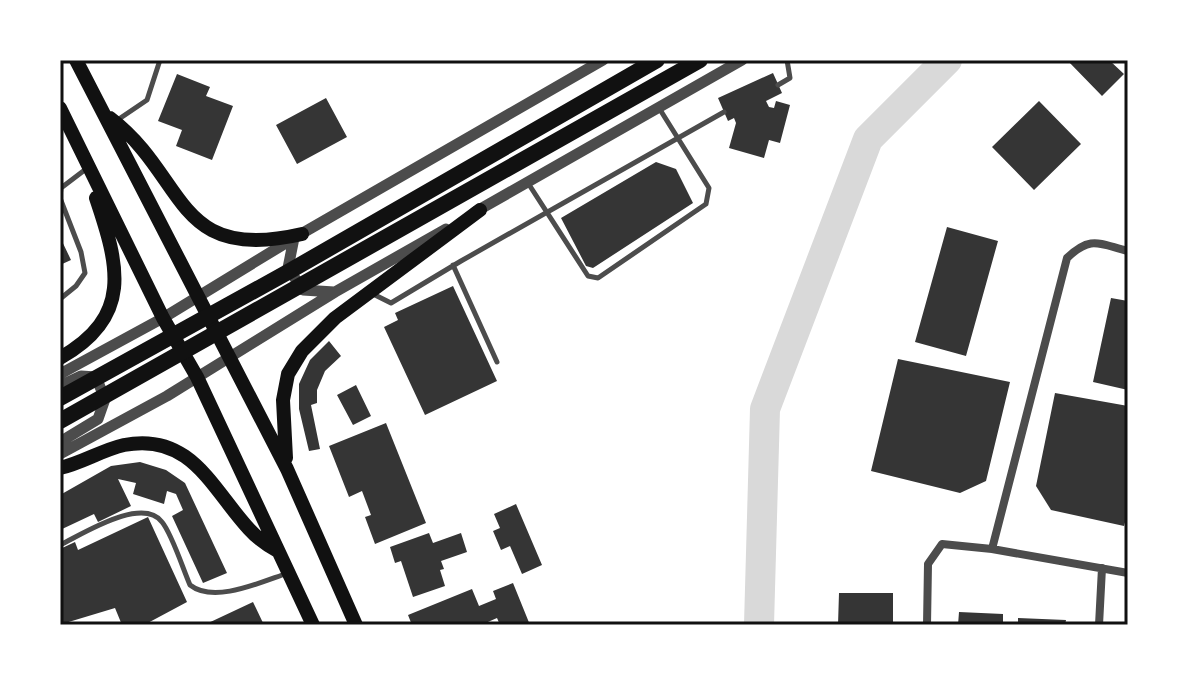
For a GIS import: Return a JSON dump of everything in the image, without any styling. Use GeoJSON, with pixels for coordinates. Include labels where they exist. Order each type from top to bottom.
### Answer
{"type":"FeatureCollection","features":[{"type":"Feature","properties":{"kind":"highway"},"geometry":{"type":"LineString","coordinates":[[60,398],[288,272],[657,60]]}},
{"type":"Feature","properties":{"kind":"highway"},"geometry":{"type":"LineString","coordinates":[[60,421],[700,60]]}},
{"type":"Feature","properties":{"kind":"main road"},"geometry":{"type":"LineString","coordinates":[[76,60],[109,117],[287,469],[356,625]]}},
{"type":"Feature","properties":{"kind":"main road"},"geometry":{"type":"LineString","coordinates":[[60,108],[163,318],[197,377],[313,625]]}},
{"type":"Feature","properties":{"kind":"main road"},"geometry":{"type":"LineString","coordinates":[[109,117],[156,167],[176,198],[195,219],[217,233],[241,240],[269,241],[298,236]]}},
{"type":"Feature","properties":{"kind":"main road"},"geometry":{"type":"LineString","coordinates":[[60,358],[101,326],[113,303],[116,277],[78,144]]}},
{"type":"Feature","properties":{"kind":"main road"},"geometry":{"type":"LineString","coordinates":[[287,469],[283,400],[288,374],[302,351],[317,334],[370,292],[480,210]]}},
{"type":"Feature","properties":{"kind":"main road"},"geometry":{"type":"LineString","coordinates":[[60,468],[123,446],[148,444],[171,449],[193,461],[248,528],[278,551]]}},
{"type":"Feature","properties":{"kind":"street"},"geometry":{"type":"LineString","coordinates":[[60,374],[198,298],[298,236],[603,60]]}},
{"type":"Feature","properties":{"kind":"street"},"geometry":{"type":"LineString","coordinates":[[60,454],[197,377],[335,292],[742,60]]}},
{"type":"Feature","properties":{"kind":"street"},"geometry":{"type":"LineString","coordinates":[[298,236],[288,268],[303,290],[335,292]]}},
{"type":"Feature","properties":{"kind":"street"},"geometry":{"type":"LineString","coordinates":[[992,549],[1067,258],[1080,245],[1093,243],[1128,251]]}},
{"type":"Feature","properties":{"kind":"street"},"geometry":{"type":"LineString","coordinates":[[60,386],[81,376],[96,377],[105,399],[98,419],[60,442]]}},
{"type":"Feature","properties":{"kind":"street"},"geometry":{"type":"LineString","coordinates":[[927,625],[928,564],[942,544],[992,549],[1128,573]]}},
{"type":"Feature","properties":{"kind":"street"},"geometry":{"type":"LineString","coordinates":[[1099,625],[1102,568]]}},
{"type":"Feature","properties":{"kind":"lane"},"geometry":{"type":"LineString","coordinates":[[109,117],[147,100],[160,60]]}},
{"type":"Feature","properties":{"kind":"lane"},"geometry":{"type":"LineString","coordinates":[[778,85],[790,78],[787,60]]}},
{"type":"Feature","properties":{"kind":"lane"},"geometry":{"type":"LineString","coordinates":[[528,182],[588,276],[598,278],[706,204],[709,188],[658,108]]}},
{"type":"Feature","properties":{"kind":"lane"},"geometry":{"type":"LineString","coordinates":[[370,292],[391,303],[724,112]]}},
{"type":"Feature","properties":{"kind":"lane"},"geometry":{"type":"LineString","coordinates":[[60,299],[76,286],[85,273],[81,252],[60,197],[61,188],[86,169]]}},
{"type":"Feature","properties":{"kind":"lane"},"geometry":{"type":"LineString","coordinates":[[453,265],[497,362]]}},
{"type":"Feature","properties":{"kind":"lane"},"geometry":{"type":"LineString","coordinates":[[60,545],[123,515],[139,512],[152,514],[162,522],[190,585],[197,591],[220,593],[289,573]]}},
{"type":"Feature","properties":{"kind":"building"},"geometry":{"type":"Polygon","coordinates":[[[1067,60],[1109,60],[1124,74],[1102,96],[1067,60]]]}},
{"type":"Feature","properties":{"kind":"building"},"geometry":{"type":"Polygon","coordinates":[[[773,73],[782,93],[766,101],[769,107],[774,108],[776,101],[790,105],[780,143],[769,140],[764,158],[729,148],[736,123],[734,118],[728,121],[718,98],[773,73]]]}},
{"type":"Feature","properties":{"kind":"building"},"geometry":{"type":"Polygon","coordinates":[[[177,74],[210,87],[206,96],[233,106],[212,160],[176,146],[182,130],[158,121],[177,74]]]}},
{"type":"Feature","properties":{"kind":"building"},"geometry":{"type":"Polygon","coordinates":[[[326,98],[347,137],[297,164],[276,125],[326,98]]]}},
{"type":"Feature","properties":{"kind":"building"},"geometry":{"type":"Polygon","coordinates":[[[1039,101],[1081,144],[1034,190],[992,147],[1039,101]]]}},
{"type":"Feature","properties":{"kind":"building"},"geometry":{"type":"Polygon","coordinates":[[[656,162],[676,169],[693,203],[593,268],[586,266],[561,218],[656,162]]]}},
{"type":"Feature","properties":{"kind":"building"},"geometry":{"type":"Polygon","coordinates":[[[947,227],[998,241],[966,356],[915,342],[947,227]]]}},
{"type":"Feature","properties":{"kind":"building"},"geometry":{"type":"Polygon","coordinates":[[[60,237],[71,260],[60,265],[60,237]]]}},
{"type":"Feature","properties":{"kind":"building"},"geometry":{"type":"Polygon","coordinates":[[[453,286],[497,381],[425,415],[384,327],[398,320],[395,313],[453,286]]]}},
{"type":"Feature","properties":{"kind":"building"},"geometry":{"type":"Polygon","coordinates":[[[1111,298],[1128,301],[1128,390],[1093,382],[1111,298]]]}},
{"type":"Feature","properties":{"kind":"building"},"geometry":{"type":"Polygon","coordinates":[[[329,341],[341,356],[325,371],[317,390],[317,403],[311,405],[320,449],[309,451],[299,409],[299,384],[310,360],[329,341]]]}},
{"type":"Feature","properties":{"kind":"building"},"geometry":{"type":"Polygon","coordinates":[[[898,359],[1010,382],[986,481],[960,493],[871,471],[898,359]]]}},
{"type":"Feature","properties":{"kind":"building"},"geometry":{"type":"Polygon","coordinates":[[[356,385],[371,416],[353,425],[337,395],[356,385]]]}},
{"type":"Feature","properties":{"kind":"building"},"geometry":{"type":"Polygon","coordinates":[[[1055,393],[1128,406],[1128,511],[1124,526],[1051,510],[1036,486],[1055,393]]]}},
{"type":"Feature","properties":{"kind":"building"},"geometry":{"type":"Polygon","coordinates":[[[386,423],[426,523],[375,544],[365,517],[371,515],[362,491],[349,497],[329,446],[386,423]]]}},
{"type":"Feature","properties":{"kind":"building"},"geometry":{"type":"Polygon","coordinates":[[[140,462],[166,470],[185,483],[227,573],[203,583],[172,516],[183,510],[176,494],[167,491],[164,504],[133,494],[136,483],[118,479],[131,506],[98,522],[94,514],[60,530],[60,495],[111,466],[140,462]]]}},
{"type":"Feature","properties":{"kind":"building"},"geometry":{"type":"Polygon","coordinates":[[[516,504],[542,565],[522,574],[510,546],[501,550],[493,531],[500,528],[494,514],[516,504]]]}},
{"type":"Feature","properties":{"kind":"building"},"geometry":{"type":"Polygon","coordinates":[[[148,517],[187,602],[144,625],[122,625],[115,608],[62,624],[60,549],[75,542],[78,550],[148,517]]]}},
{"type":"Feature","properties":{"kind":"building"},"geometry":{"type":"Polygon","coordinates":[[[429,533],[433,543],[461,533],[467,552],[441,561],[444,569],[440,570],[445,586],[413,597],[401,561],[395,563],[390,547],[429,533]]]}},
{"type":"Feature","properties":{"kind":"building"},"geometry":{"type":"Polygon","coordinates":[[[513,583],[530,625],[500,625],[497,618],[481,625],[412,625],[408,615],[472,589],[479,606],[496,599],[493,591],[513,583]]]}},
{"type":"Feature","properties":{"kind":"building"},"geometry":{"type":"Polygon","coordinates":[[[839,593],[893,593],[893,625],[838,625],[839,593]]]}},
{"type":"Feature","properties":{"kind":"building"},"geometry":{"type":"Polygon","coordinates":[[[253,602],[264,625],[204,625],[253,602]]]}},
{"type":"Feature","properties":{"kind":"building"},"geometry":{"type":"Polygon","coordinates":[[[959,612],[1003,614],[1003,625],[958,625],[959,612]]]}},
{"type":"Feature","properties":{"kind":"building"},"geometry":{"type":"Polygon","coordinates":[[[1018,618],[1066,620],[1065,625],[1018,625],[1018,618]]]}},
{"type":"Feature","properties":{"kind":"waterway"},"geometry":{"type":"LineString","coordinates":[[759,625],[765,409],[868,139],[947,60]]}}]}
